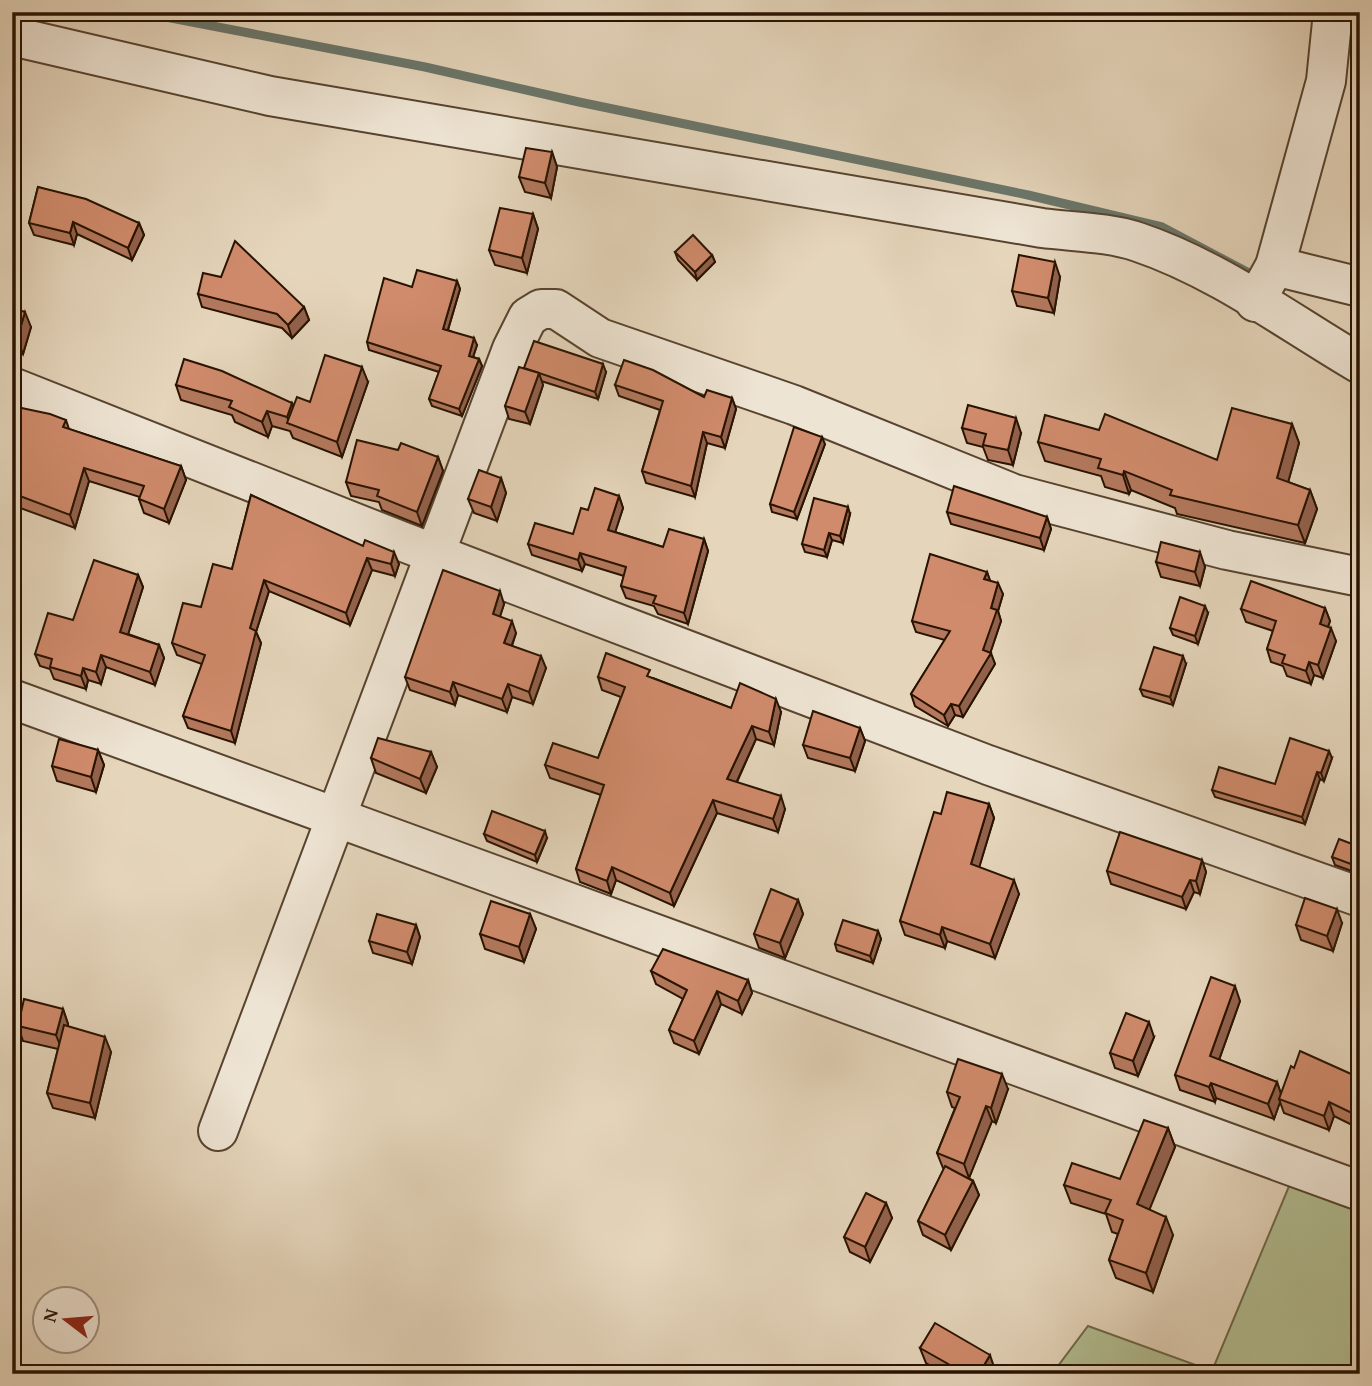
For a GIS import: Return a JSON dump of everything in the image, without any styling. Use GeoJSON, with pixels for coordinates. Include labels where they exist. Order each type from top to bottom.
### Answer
{"type":"FeatureCollection","features":[{"type":"Feature","properties":{"kind":"street"},"geometry":{"type":"LineString","coordinates":[[1255,302],[1275,266],[1326,81],[1345,56],[1333,12]]}},
{"type":"Feature","properties":{"kind":"street"},"geometry":{"type":"LineString","coordinates":[[12,36],[270,96],[1042,228],[1136,241],[1211,271],[1255,302],[1360,364]]}},
{"type":"Feature","properties":{"kind":"street"},"geometry":{"type":"LineString","coordinates":[[1275,266],[1360,287]]}},
{"type":"Feature","properties":{"kind":"street"},"geometry":{"type":"LineString","coordinates":[[218,1131],[512,349],[528,317],[541,309],[556,309],[600,338],[794,405],[1014,494],[1227,550],[1360,577]]}},
{"type":"Feature","properties":{"kind":"street"},"geometry":{"type":"LineString","coordinates":[[12,387],[433,554],[988,765],[1360,897]]}},
{"type":"Feature","properties":{"kind":"street"},"geometry":{"type":"LineString","coordinates":[[12,699],[1360,1191]]}},
{"type":"Feature","properties":{"kind":"green space"},"geometry":{"type":"Polygon","coordinates":[[[1297,1167],[1360,1191],[1360,1374],[1052,1374],[1088,1326],[1212,1371],[1297,1167]]]}},
{"type":"Feature","properties":{"kind":"building"},"geometry":{"type":"Polygon","coordinates":[[[526,148],[552,152],[545,183],[519,177],[526,148]]]}},
{"type":"Feature","properties":{"kind":"building"},"geometry":{"type":"Polygon","coordinates":[[[38,187],[86,199],[139,223],[128,248],[73,222],[70,233],[29,223],[38,187]]]}},
{"type":"Feature","properties":{"kind":"building"},"geometry":{"type":"Polygon","coordinates":[[[500,208],[533,214],[522,258],[489,250],[500,208]]]}},
{"type":"Feature","properties":{"kind":"building"},"geometry":{"type":"Polygon","coordinates":[[[693,235],[712,255],[695,272],[675,252],[693,235]]]}},
{"type":"Feature","properties":{"kind":"building"},"geometry":{"type":"Polygon","coordinates":[[[235,241],[304,307],[288,325],[277,314],[198,294],[203,273],[221,277],[235,241]]]}},
{"type":"Feature","properties":{"kind":"building"},"geometry":{"type":"Polygon","coordinates":[[[1019,255],[1055,262],[1048,298],[1012,291],[1019,255]]]}},
{"type":"Feature","properties":{"kind":"building"},"geometry":{"type":"Polygon","coordinates":[[[417,270],[457,281],[443,329],[474,338],[469,356],[479,359],[459,409],[429,399],[441,366],[367,342],[384,278],[412,287],[417,270]]]}},
{"type":"Feature","properties":{"kind":"building"},"geometry":{"type":"Polygon","coordinates":[[[12,308],[25,312],[17,339],[12,338],[12,308]]]}},
{"type":"Feature","properties":{"kind":"building"},"geometry":{"type":"Polygon","coordinates":[[[534,341],[603,364],[595,392],[524,368],[534,341]]]}},
{"type":"Feature","properties":{"kind":"building"},"geometry":{"type":"Polygon","coordinates":[[[325,355],[362,367],[337,442],[287,423],[297,397],[310,402],[325,355]]]}},
{"type":"Feature","properties":{"kind":"building"},"geometry":{"type":"Polygon","coordinates":[[[184,359],[222,371],[292,403],[287,417],[267,411],[262,422],[229,407],[232,401],[176,385],[184,359]]]}},
{"type":"Feature","properties":{"kind":"building"},"geometry":{"type":"Polygon","coordinates":[[[624,360],[653,370],[704,397],[707,390],[732,398],[721,437],[703,432],[691,486],[642,471],[663,401],[615,385],[624,360]]]}},
{"type":"Feature","properties":{"kind":"building"},"geometry":{"type":"Polygon","coordinates":[[[519,367],[539,373],[525,412],[505,406],[519,367]]]}},
{"type":"Feature","properties":{"kind":"building"},"geometry":{"type":"Polygon","coordinates":[[[968,405],[1016,418],[1008,450],[983,445],[986,434],[962,428],[968,405]]]}},
{"type":"Feature","properties":{"kind":"building"},"geometry":{"type":"Polygon","coordinates":[[[12,406],[50,414],[66,420],[63,427],[181,466],[164,509],[139,499],[144,486],[84,468],[70,515],[12,493],[12,406]]]}},
{"type":"Feature","properties":{"kind":"building"},"geometry":{"type":"Polygon","coordinates":[[[1232,408],[1292,424],[1277,478],[1310,490],[1298,525],[1170,495],[1172,490],[1124,471],[1123,475],[1098,468],[1101,459],[1038,442],[1045,415],[1099,430],[1105,414],[1217,460],[1232,408]]]}},
{"type":"Feature","properties":{"kind":"building"},"geometry":{"type":"Polygon","coordinates":[[[794,427],[822,437],[794,512],[770,504],[794,427]]]}},
{"type":"Feature","properties":{"kind":"building"},"geometry":{"type":"Polygon","coordinates":[[[357,440],[398,450],[401,443],[438,457],[417,512],[377,496],[379,490],[346,482],[357,440]]]}},
{"type":"Feature","properties":{"kind":"building"},"geometry":{"type":"Polygon","coordinates":[[[479,470],[501,478],[491,507],[468,499],[479,470]]]}},
{"type":"Feature","properties":{"kind":"building"},"geometry":{"type":"Polygon","coordinates":[[[954,486],[1047,517],[1040,538],[947,512],[954,486]]]}},
{"type":"Feature","properties":{"kind":"building"},"geometry":{"type":"Polygon","coordinates":[[[595,488],[619,496],[608,530],[663,547],[669,529],[704,539],[684,613],[653,603],[656,596],[621,586],[626,567],[580,553],[578,560],[528,544],[535,523],[573,534],[581,508],[588,510],[595,488]]]}},
{"type":"Feature","properties":{"kind":"building"},"geometry":{"type":"Polygon","coordinates":[[[251,495],[363,546],[365,540],[394,552],[391,564],[367,558],[346,613],[264,580],[250,628],[256,631],[231,731],[183,716],[205,655],[172,643],[183,603],[201,607],[213,564],[232,569],[251,495]]]}},
{"type":"Feature","properties":{"kind":"building"},"geometry":{"type":"Polygon","coordinates":[[[814,498],[848,507],[840,536],[829,533],[824,550],[802,544],[814,498]]]}},
{"type":"Feature","properties":{"kind":"building"},"geometry":{"type":"Polygon","coordinates":[[[1161,542],[1200,552],[1195,572],[1156,562],[1161,542]]]}},
{"type":"Feature","properties":{"kind":"building"},"geometry":{"type":"Polygon","coordinates":[[[930,554],[987,572],[984,579],[998,583],[991,608],[997,610],[983,650],[991,653],[959,706],[951,704],[944,715],[911,694],[950,631],[912,621],[930,554]]]}},
{"type":"Feature","properties":{"kind":"building"},"geometry":{"type":"Polygon","coordinates":[[[94,560],[138,575],[120,632],[159,645],[150,672],[101,655],[96,672],[83,668],[81,676],[50,667],[52,659],[35,654],[48,613],[73,620],[94,560]]]}},
{"type":"Feature","properties":{"kind":"building"},"geometry":{"type":"Polygon","coordinates":[[[443,570],[500,591],[493,614],[512,621],[504,643],[541,656],[529,692],[508,684],[502,699],[453,682],[450,692],[405,677],[443,570]]]}},
{"type":"Feature","properties":{"kind":"building"},"geometry":{"type":"Polygon","coordinates":[[[1251,581],[1325,608],[1320,624],[1331,628],[1318,665],[1309,662],[1306,671],[1282,663],[1285,655],[1267,649],[1276,621],[1241,609],[1251,581]]]}},
{"type":"Feature","properties":{"kind":"building"},"geometry":{"type":"Polygon","coordinates":[[[1180,597],[1205,606],[1195,636],[1170,628],[1180,597]]]}},
{"type":"Feature","properties":{"kind":"building"},"geometry":{"type":"Polygon","coordinates":[[[1154,647],[1183,656],[1170,697],[1140,689],[1154,647]]]}},
{"type":"Feature","properties":{"kind":"building"},"geometry":{"type":"Polygon","coordinates":[[[606,653],[650,670],[647,676],[731,708],[740,683],[776,699],[769,732],[752,726],[727,779],[781,796],[773,819],[713,800],[670,893],[612,867],[607,881],[576,869],[604,785],[545,765],[553,743],[598,758],[625,687],[598,677],[606,653]]]}},
{"type":"Feature","properties":{"kind":"building"},"geometry":{"type":"Polygon","coordinates":[[[813,711],[860,728],[850,758],[803,745],[813,711]]]}},
{"type":"Feature","properties":{"kind":"building"},"geometry":{"type":"Polygon","coordinates":[[[378,738],[431,752],[420,779],[371,758],[378,738]]]}},
{"type":"Feature","properties":{"kind":"building"},"geometry":{"type":"Polygon","coordinates":[[[1290,738],[1329,751],[1321,773],[1317,772],[1302,817],[1212,790],[1219,767],[1275,784],[1290,738]]]}},
{"type":"Feature","properties":{"kind":"building"},"geometry":{"type":"Polygon","coordinates":[[[59,739],[98,750],[91,777],[52,766],[59,739]]]}},
{"type":"Feature","properties":{"kind":"building"},"geometry":{"type":"Polygon","coordinates":[[[947,792],[989,804],[971,864],[1014,880],[990,944],[942,927],[940,935],[900,921],[934,812],[941,814],[947,792]]]}},
{"type":"Feature","properties":{"kind":"building"},"geometry":{"type":"Polygon","coordinates":[[[492,811],[545,831],[535,855],[484,834],[492,811]]]}},
{"type":"Feature","properties":{"kind":"building"},"geometry":{"type":"Polygon","coordinates":[[[1120,832],[1202,860],[1196,881],[1190,880],[1182,897],[1107,871],[1120,832]]]}},
{"type":"Feature","properties":{"kind":"building"},"geometry":{"type":"Polygon","coordinates":[[[1339,839],[1360,847],[1359,867],[1332,857],[1339,839]]]}},
{"type":"Feature","properties":{"kind":"building"},"geometry":{"type":"Polygon","coordinates":[[[771,889],[798,900],[780,943],[754,934],[771,889]]]}},
{"type":"Feature","properties":{"kind":"building"},"geometry":{"type":"Polygon","coordinates":[[[1305,898],[1337,909],[1327,936],[1296,925],[1305,898]]]}},
{"type":"Feature","properties":{"kind":"building"},"geometry":{"type":"Polygon","coordinates":[[[491,901],[530,914],[519,947],[480,934],[491,901]]]}},
{"type":"Feature","properties":{"kind":"building"},"geometry":{"type":"Polygon","coordinates":[[[377,914],[416,925],[407,952],[369,941],[377,914]]]}},
{"type":"Feature","properties":{"kind":"building"},"geometry":{"type":"Polygon","coordinates":[[[843,920],[878,931],[870,956],[835,944],[843,920]]]}},
{"type":"Feature","properties":{"kind":"building"},"geometry":{"type":"Polygon","coordinates":[[[663,949],[748,980],[738,1001],[717,991],[694,1041],[669,1030],[687,990],[651,971],[663,949]]]}},
{"type":"Feature","properties":{"kind":"building"},"geometry":{"type":"Polygon","coordinates":[[[1211,977],[1235,986],[1210,1056],[1277,1082],[1268,1104],[1211,1083],[1209,1087],[1175,1075],[1211,977]]]}},
{"type":"Feature","properties":{"kind":"building"},"geometry":{"type":"Polygon","coordinates":[[[24,999],[63,1009],[56,1035],[18,1026],[24,999]]]}},
{"type":"Feature","properties":{"kind":"building"},"geometry":{"type":"Polygon","coordinates":[[[1126,1013],[1149,1022],[1133,1061],[1110,1053],[1126,1013]]]}},
{"type":"Feature","properties":{"kind":"building"},"geometry":{"type":"Polygon","coordinates":[[[64,1025],[105,1037],[90,1103],[47,1093],[64,1025]]]}},
{"type":"Feature","properties":{"kind":"building"},"geometry":{"type":"Polygon","coordinates":[[[1300,1051],[1360,1078],[1360,1117],[1329,1102],[1324,1116],[1279,1099],[1291,1066],[1294,1068],[1300,1051]]]}},
{"type":"Feature","properties":{"kind":"building"},"geometry":{"type":"Polygon","coordinates":[[[958,1059],[1002,1074],[991,1108],[986,1106],[964,1164],[937,1153],[960,1097],[947,1092],[958,1059]]]}},
{"type":"Feature","properties":{"kind":"building"},"geometry":{"type":"Polygon","coordinates":[[[1144,1120],[1168,1128],[1137,1204],[1166,1217],[1146,1273],[1109,1260],[1123,1220],[1105,1213],[1111,1200],[1064,1185],[1072,1163],[1120,1179],[1144,1120]]]}},
{"type":"Feature","properties":{"kind":"building"},"geometry":{"type":"Polygon","coordinates":[[[945,1166],[973,1181],[945,1235],[918,1221],[945,1166]]]}},
{"type":"Feature","properties":{"kind":"building"},"geometry":{"type":"Polygon","coordinates":[[[866,1193],[886,1203],[865,1247],[844,1237],[866,1193]]]}},
{"type":"Feature","properties":{"kind":"building"},"geometry":{"type":"Polygon","coordinates":[[[935,1323],[990,1355],[979,1374],[966,1374],[920,1348],[935,1323]]]}},
{"type":"Feature","properties":{"kind":"waterway"},"geometry":{"type":"LineString","coordinates":[[140,12],[425,67],[579,102],[1028,195],[1162,227],[1249,273]]}}]}
